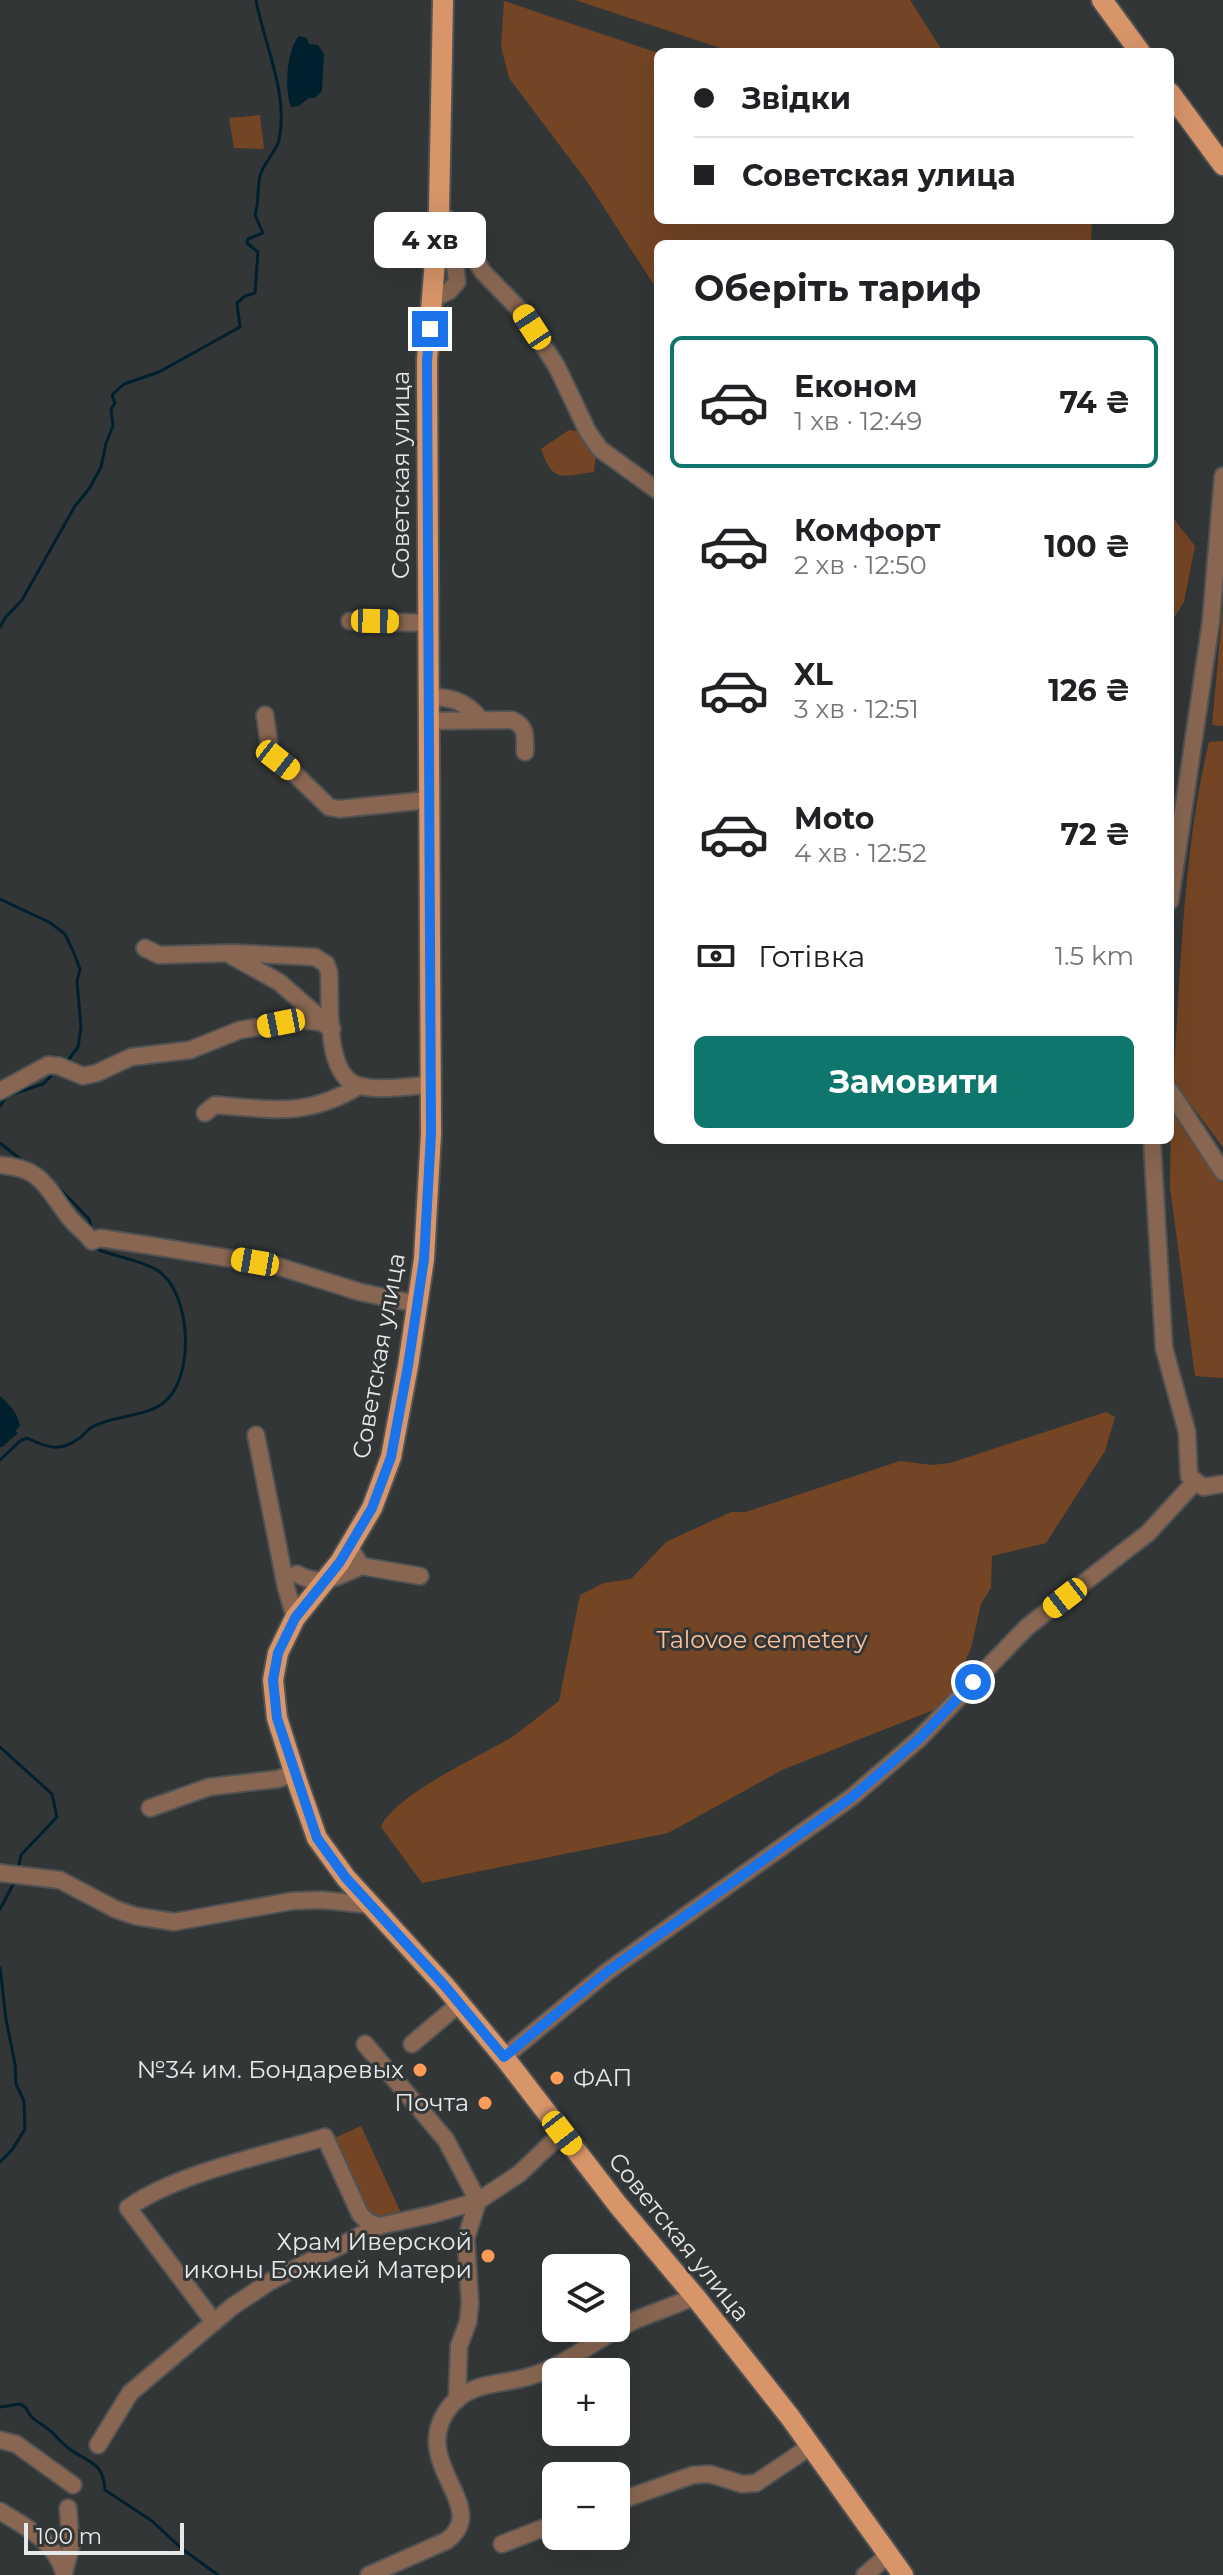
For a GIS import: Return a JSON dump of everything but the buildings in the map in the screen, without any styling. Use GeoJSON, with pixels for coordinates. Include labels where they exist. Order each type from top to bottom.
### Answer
{"type":"FeatureCollection","features":[{"type":"Feature","properties":{"kind":"main road","name":"Советская улица"},"geometry":{"type":"LineString","coordinates":[[443,0],[445,217],[432,299],[427,360],[431,1134],[424,1259],[391,1457],[372,1508],[349,1546],[295,1618],[278,1653],[273,1680],[277,1718],[317,1838],[346,1878],[504,2057],[618,2205],[695,2296],[811,2446],[902,2574]]}},
{"type":"Feature","properties":{"kind":"main road"},"geometry":{"type":"LineString","coordinates":[[1102,0],[1137,48]]}},
{"type":"Feature","properties":{"kind":"main road"},"geometry":{"type":"LineString","coordinates":[[1174,98],[1223,165]]}},
{"type":"Feature","properties":{"kind":"street"},"geometry":{"type":"LineString","coordinates":[[445,217],[479,266],[521,311],[557,367],[588,432],[600,449],[654,488]]}},
{"type":"Feature","properties":{"kind":"street"},"geometry":{"type":"LineString","coordinates":[[432,299],[449,291],[457,282],[445,217]]}},
{"type":"Feature","properties":{"kind":"street"},"geometry":{"type":"LineString","coordinates":[[457,271],[479,266]]}},
{"type":"Feature","properties":{"kind":"street"},"geometry":{"type":"LineString","coordinates":[[1174,874],[1211,621],[1223,476]]}},
{"type":"Feature","properties":{"kind":"street"},"geometry":{"type":"LineString","coordinates":[[350,621],[427,623]]}},
{"type":"Feature","properties":{"kind":"street"},"geometry":{"type":"LineString","coordinates":[[428,696],[458,699],[481,720]]}},
{"type":"Feature","properties":{"kind":"street"},"geometry":{"type":"LineString","coordinates":[[265,715],[270,750],[329,807],[339,809],[428,800]]}},
{"type":"Feature","properties":{"kind":"street"},"geometry":{"type":"LineString","coordinates":[[428,721],[512,720],[520,723],[525,731],[525,752]]}},
{"type":"Feature","properties":{"kind":"street"},"geometry":{"type":"LineString","coordinates":[[145,948],[159,955],[288,954],[315,957],[326,964],[335,1061],[344,1077],[359,1086]]}},
{"type":"Feature","properties":{"kind":"street"},"geometry":{"type":"LineString","coordinates":[[225,953],[279,982],[332,1029]]}},
{"type":"Feature","properties":{"kind":"street"},"geometry":{"type":"LineString","coordinates":[[0,1091],[48,1065],[83,1076],[131,1057],[190,1050],[240,1030],[311,1021],[321,1022],[332,1029]]}},
{"type":"Feature","properties":{"kind":"street"},"geometry":{"type":"LineString","coordinates":[[205,1113],[215,1105],[300,1110],[359,1086],[429,1085]]}},
{"type":"Feature","properties":{"kind":"street"},"geometry":{"type":"LineString","coordinates":[[1174,1097],[1223,1172]]}},
{"type":"Feature","properties":{"kind":"street"},"geometry":{"type":"LineString","coordinates":[[1152,1144],[1164,1348],[1187,1432],[1189,1476],[1194,1483],[1203,1487],[1223,1484]]}},
{"type":"Feature","properties":{"kind":"street"},"geometry":{"type":"LineString","coordinates":[[0,1165],[18,1167],[43,1182],[67,1215],[96,1240],[277,1266],[360,1292],[417,1304]]}},
{"type":"Feature","properties":{"kind":"street"},"geometry":{"type":"LineString","coordinates":[[256,1435],[292,1581],[295,1618]]}},
{"type":"Feature","properties":{"kind":"street"},"geometry":{"type":"LineString","coordinates":[[504,2057],[608,1971],[852,1797],[919,1739],[1027,1627],[1148,1533],[1194,1483]]}},
{"type":"Feature","properties":{"kind":"street"},"geometry":{"type":"LineString","coordinates":[[349,1546],[361,1566]]}},
{"type":"Feature","properties":{"kind":"street"},"geometry":{"type":"LineString","coordinates":[[292,1581],[320,1587],[361,1566],[420,1576]]}},
{"type":"Feature","properties":{"kind":"street"},"geometry":{"type":"LineString","coordinates":[[150,1808],[209,1787],[261,1781],[295,1773]]}},
{"type":"Feature","properties":{"kind":"street"},"geometry":{"type":"LineString","coordinates":[[12,1874],[60,1880],[125,1913],[174,1922],[292,1901],[322,1900],[371,1905]]}},
{"type":"Feature","properties":{"kind":"street"},"geometry":{"type":"LineString","coordinates":[[412,2044],[459,2004]]}},
{"type":"Feature","properties":{"kind":"street"},"geometry":{"type":"LineString","coordinates":[[365,2044],[446,2140],[478,2201],[466,2238],[470,2303],[468,2322],[459,2346],[461,2392]]}},
{"type":"Feature","properties":{"kind":"street"},"geometry":{"type":"LineString","coordinates":[[98,2445],[130,2393],[214,2322],[271,2281],[379,2226],[478,2201],[519,2174],[562,2133]]}},
{"type":"Feature","properties":{"kind":"street"},"geometry":{"type":"LineString","coordinates":[[214,2322],[128,2208],[142,2198],[179,2182],[325,2137],[360,2214],[368,2222],[379,2226]]}},
{"type":"Feature","properties":{"kind":"street"},"geometry":{"type":"LineString","coordinates":[[369,2575],[446,2541],[456,2534],[461,2525],[463,2513],[436,2446],[442,2422],[461,2392],[530,2376],[550,2368],[626,2325],[695,2296]]}},
{"type":"Feature","properties":{"kind":"street"},"geometry":{"type":"LineString","coordinates":[[0,2440],[16,2444],[73,2485]]}},
{"type":"Feature","properties":{"kind":"street"},"geometry":{"type":"LineString","coordinates":[[630,2497],[693,2475],[710,2474],[742,2484],[756,2483],[811,2446]]}},
{"type":"Feature","properties":{"kind":"street"},"geometry":{"type":"LineString","coordinates":[[64,2574],[71,2546],[68,2508]]}},
{"type":"Feature","properties":{"kind":"street"},"geometry":{"type":"LineString","coordinates":[[0,2511],[47,2541],[60,2559],[64,2574]]}},
{"type":"Feature","properties":{"kind":"street"},"geometry":{"type":"LineString","coordinates":[[502,2544],[542,2528]]}},
{"type":"Feature","properties":{"kind":"street"},"geometry":{"type":"LineString","coordinates":[[865,2575],[888,2555]]}},
{"type":"Feature","properties":{"kind":"green space"},"geometry":{"type":"Polygon","coordinates":[[[575,0],[910,0],[940,48],[720,48],[575,0]]]}},
{"type":"Feature","properties":{"kind":"green space"},"geometry":{"type":"Polygon","coordinates":[[[504,1],[654,52],[654,224],[1092,224],[1091,240],[654,240],[654,285],[588,183],[509,78],[501,46],[504,1]]]}},
{"type":"Feature","properties":{"kind":"green space"},"geometry":{"type":"Polygon","coordinates":[[[260,115],[264,149],[234,148],[229,118],[260,115]]]}},
{"type":"Feature","properties":{"kind":"green space"},"geometry":{"type":"Polygon","coordinates":[[[569,430],[582,432],[596,453],[594,472],[566,476],[550,468],[541,449],[569,430]]]}},
{"type":"Feature","properties":{"kind":"green space"},"geometry":{"type":"Polygon","coordinates":[[[1174,519],[1195,546],[1184,602],[1174,618],[1174,519]]]}},
{"type":"Feature","properties":{"kind":"green space"},"geometry":{"type":"Polygon","coordinates":[[[1223,606],[1223,726],[1212,725],[1223,606]]]}},
{"type":"Feature","properties":{"kind":"green space"},"geometry":{"type":"Polygon","coordinates":[[[1223,741],[1223,1147],[1174,1082],[1188,867],[1209,742],[1223,741]]]}},
{"type":"Feature","properties":{"kind":"green space"},"geometry":{"type":"Polygon","coordinates":[[[1174,1109],[1223,1183],[1223,1378],[1195,1376],[1170,1187],[1174,1109]]]}},
{"type":"Feature","properties":{"kind":"green space","name":"Talovoe cemetery"},"geometry":{"type":"Polygon","coordinates":[[[1106,1412],[1115,1417],[1105,1451],[1046,1543],[992,1556],[991,1588],[981,1604],[971,1648],[946,1705],[782,1770],[668,1833],[422,1883],[381,1827],[389,1815],[419,1790],[509,1739],[559,1701],[580,1595],[604,1583],[631,1579],[666,1542],[731,1512],[746,1512],[900,1461],[932,1465],[950,1463],[1106,1412]]]}},
{"type":"Feature","properties":{"kind":"green space"},"geometry":{"type":"Polygon","coordinates":[[[361,2126],[402,2215],[378,2223],[363,2213],[330,2140],[361,2126]]]}},
{"type":"Feature","properties":{"kind":"water"},"geometry":{"type":"Polygon","coordinates":[[[299,36],[307,38],[309,44],[318,45],[324,54],[322,91],[315,98],[291,107],[288,69],[299,36]]]}},
{"type":"Feature","properties":{"kind":"water"},"geometry":{"type":"Polygon","coordinates":[[[0,1396],[13,1410],[20,1426],[15,1431],[18,1433],[2,1447],[0,1447],[0,1396]]]}},
{"type":"Feature","properties":{"kind":"waterway"},"geometry":{"type":"LineString","coordinates":[[0,627],[22,600],[75,506],[101,467],[113,426],[111,409],[115,403],[112,395],[124,384],[159,372],[240,327],[237,303],[255,293],[258,252],[247,243],[248,239],[263,233],[255,215],[259,183],[263,169],[278,144],[281,123],[278,87],[256,0]]}},
{"type":"Feature","properties":{"kind":"waterway"},"geometry":{"type":"LineString","coordinates":[[0,899],[49,922],[65,934],[73,951],[80,969],[77,981],[81,1027],[78,1047],[67,1062]]}},
{"type":"Feature","properties":{"kind":"waterway"},"geometry":{"type":"LineString","coordinates":[[0,1106],[7,1096],[43,1084],[55,1072]]}},
{"type":"Feature","properties":{"kind":"waterway"},"geometry":{"type":"LineString","coordinates":[[0,1143],[24,1162]]}},
{"type":"Feature","properties":{"kind":"waterway"},"geometry":{"type":"LineString","coordinates":[[53,1182],[89,1219],[93,1232]]}},
{"type":"Feature","properties":{"kind":"waterway"},"geometry":{"type":"LineString","coordinates":[[0,1460],[27,1438],[46,1446],[65,1446],[100,1423],[154,1409],[173,1392],[185,1357],[185,1336],[183,1316],[169,1281],[157,1270],[99,1250],[98,1247]]}},
{"type":"Feature","properties":{"kind":"waterway"},"geometry":{"type":"LineString","coordinates":[[0,1747],[52,1794],[57,1817],[21,1855],[18,1870]]}},
{"type":"Feature","properties":{"kind":"waterway"},"geometry":{"type":"LineString","coordinates":[[0,1909],[15,1881]]}},
{"type":"Feature","properties":{"kind":"waterway"},"geometry":{"type":"LineString","coordinates":[[0,1968],[16,2084],[24,2101],[25,2129],[0,2162]]}},
{"type":"Feature","properties":{"kind":"waterway"},"geometry":{"type":"LineString","coordinates":[[0,2407],[20,2404],[26,2408],[32,2418],[99,2469],[105,2490],[152,2521],[181,2548],[218,2575]]}},
{"type":"Feature","properties":{"kind":"place","name":"№34 им. Бондаревых"},"geometry":{"type":"Point","coordinates":[420,2070]}},
{"type":"Feature","properties":{"kind":"place","name":"ФАП"},"geometry":{"type":"Point","coordinates":[557,2078]}},
{"type":"Feature","properties":{"kind":"place","name":"Почта"},"geometry":{"type":"Point","coordinates":[485,2103]}},
{"type":"Feature","properties":{"kind":"place","name":"Храм Иверской иконы Божией Матери"},"geometry":{"type":"Point","coordinates":[488,2256]}},
{"type":"Feature","properties":{"kind":"route"},"geometry":{"type":"LineString","coordinates":[[430,329],[427,360],[427,623],[431,1134],[424,1259],[391,1457],[372,1508],[340,1562],[295,1618],[278,1653],[273,1680],[277,1718],[317,1838],[346,1878],[444,1985],[504,2057],[608,1971],[852,1797],[919,1739],[973,1682]]}}]}
